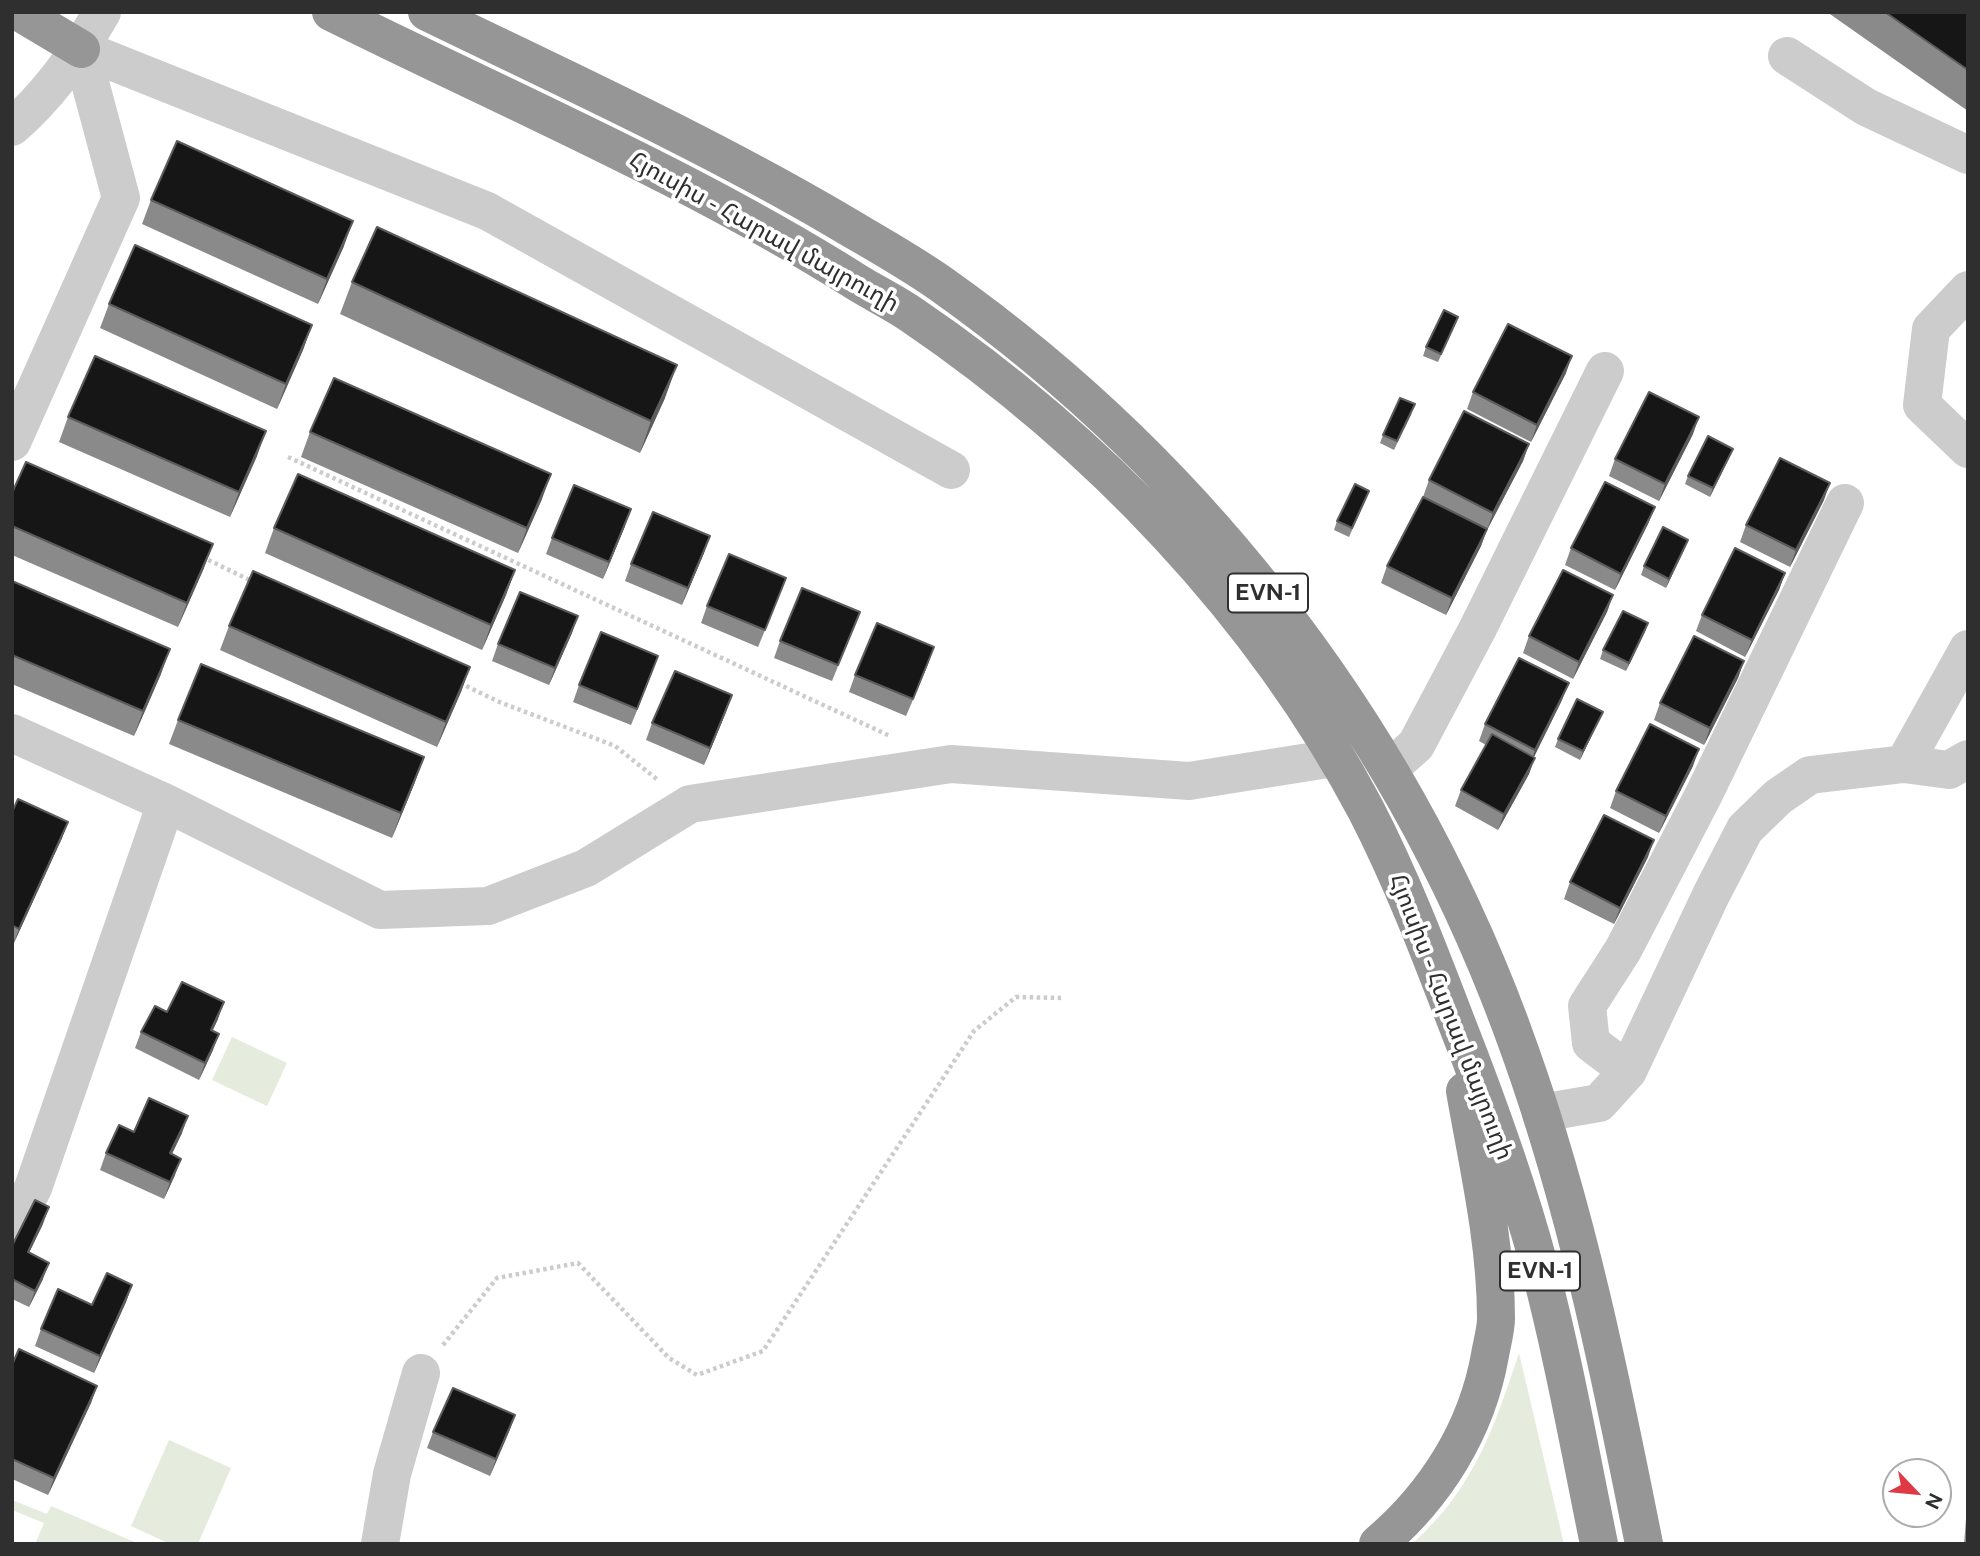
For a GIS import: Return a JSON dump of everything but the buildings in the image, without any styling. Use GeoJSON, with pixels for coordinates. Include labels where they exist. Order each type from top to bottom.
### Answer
{"type":"FeatureCollection","features":[{"type":"Feature","properties":{"kind":"highway"},"geometry":{"type":"LineString","coordinates":[[19,12],[81,49]]}},
{"type":"Feature","properties":{"kind":"highway","name":"Հյուսիս - Հարավ մայրուղի"},"geometry":{"type":"LineString","coordinates":[[331,12],[390,26],[707,194],[809,251],[911,314],[1059,429],[1189,559],[1265,654],[1334,758],[1365,808],[1417,917],[1504,1145],[1539,1266],[1599,1544]]}},
{"type":"Feature","properties":{"kind":"highway","name":"Հյուսիս - Հարավ մայրուղի"},"geometry":{"type":"LineString","coordinates":[[427,12],[726,157],[886,249],[988,320],[1081,394],[1127,436],[1252,572],[1325,668],[1389,769],[1447,876],[1518,1045],[1541,1113],[1601,1345],[1644,1544]]}},
{"type":"Feature","properties":{"kind":"highway"},"geometry":{"type":"LineString","coordinates":[[1378,1544],[1432,1488],[1460,1447],[1484,1389],[1497,1321],[1480,1177],[1450,1006]]}},
{"type":"Feature","properties":{"kind":"street"},"geometry":{"type":"LineString","coordinates":[[12,127],[32,110],[81,49],[103,12]]}},
{"type":"Feature","properties":{"kind":"street"},"geometry":{"type":"LineString","coordinates":[[12,442],[121,198],[81,49]]}},
{"type":"Feature","properties":{"kind":"street"},"geometry":{"type":"LineString","coordinates":[[81,49],[487,211],[951,470]]}},
{"type":"Feature","properties":{"kind":"street"},"geometry":{"type":"LineString","coordinates":[[1787,56],[1866,107],[1968,155]]}},
{"type":"Feature","properties":{"kind":"street"},"geometry":{"type":"LineString","coordinates":[[1968,289],[1931,329],[1922,405],[1968,449]]}},
{"type":"Feature","properties":{"kind":"street"},"geometry":{"type":"LineString","coordinates":[[1389,769],[1416,745],[1478,628],[1605,371]]}},
{"type":"Feature","properties":{"kind":"street"},"geometry":{"type":"LineString","coordinates":[[1629,1071],[1591,1043],[1587,1006],[1623,950],[1704,794],[1845,503]]}},
{"type":"Feature","properties":{"kind":"street"},"geometry":{"type":"LineString","coordinates":[[1904,764],[1968,649]]}},
{"type":"Feature","properties":{"kind":"street"},"geometry":{"type":"LineString","coordinates":[[12,733],[166,803],[380,910],[488,906],[586,868],[690,804],[951,764],[1189,781],[1334,758]]}},
{"type":"Feature","properties":{"kind":"street"},"geometry":{"type":"LineString","coordinates":[[1541,1113],[1599,1103],[1629,1071],[1711,895],[1745,829],[1778,797],[1810,775],[1904,764],[1949,769],[1968,759]]}},
{"type":"Feature","properties":{"kind":"street"},"geometry":{"type":"LineString","coordinates":[[12,1228],[33,1188],[166,803]]}},
{"type":"Feature","properties":{"kind":"street"},"geometry":{"type":"LineString","coordinates":[[380,1544],[392,1474],[421,1373]]}},
{"type":"Feature","properties":{"kind":"path"},"geometry":{"type":"LineString","coordinates":[[288,457],[901,741]]}},
{"type":"Feature","properties":{"kind":"path"},"geometry":{"type":"LineString","coordinates":[[196,554],[259,584]]}},
{"type":"Feature","properties":{"kind":"path"},"geometry":{"type":"LineString","coordinates":[[459,682],[497,701],[615,746],[690,804]]}},
{"type":"Feature","properties":{"kind":"path"},"geometry":{"type":"LineString","coordinates":[[421,1373],[497,1278],[578,1262],[669,1358],[697,1375],[763,1351],[974,1031],[1016,997],[1064,998]]}},
{"type":"Feature","properties":{"kind":"green space"},"geometry":{"type":"Polygon","coordinates":[[[232,1037],[287,1063],[267,1106],[212,1080],[232,1037]]]}},
{"type":"Feature","properties":{"kind":"green space"},"geometry":{"type":"Polygon","coordinates":[[[1519,1353],[1564,1544],[1412,1544],[1451,1502],[1466,1480],[1490,1432],[1519,1353]]]}},
{"type":"Feature","properties":{"kind":"green space"},"geometry":{"type":"Polygon","coordinates":[[[169,1440],[231,1468],[198,1544],[170,1544],[131,1526],[169,1440]]]}},
{"type":"Feature","properties":{"kind":"green space"},"geometry":{"type":"Polygon","coordinates":[[[12,1500],[47,1514],[51,1506],[139,1544],[35,1544],[44,1523],[12,1510],[12,1500]]]}}]}
